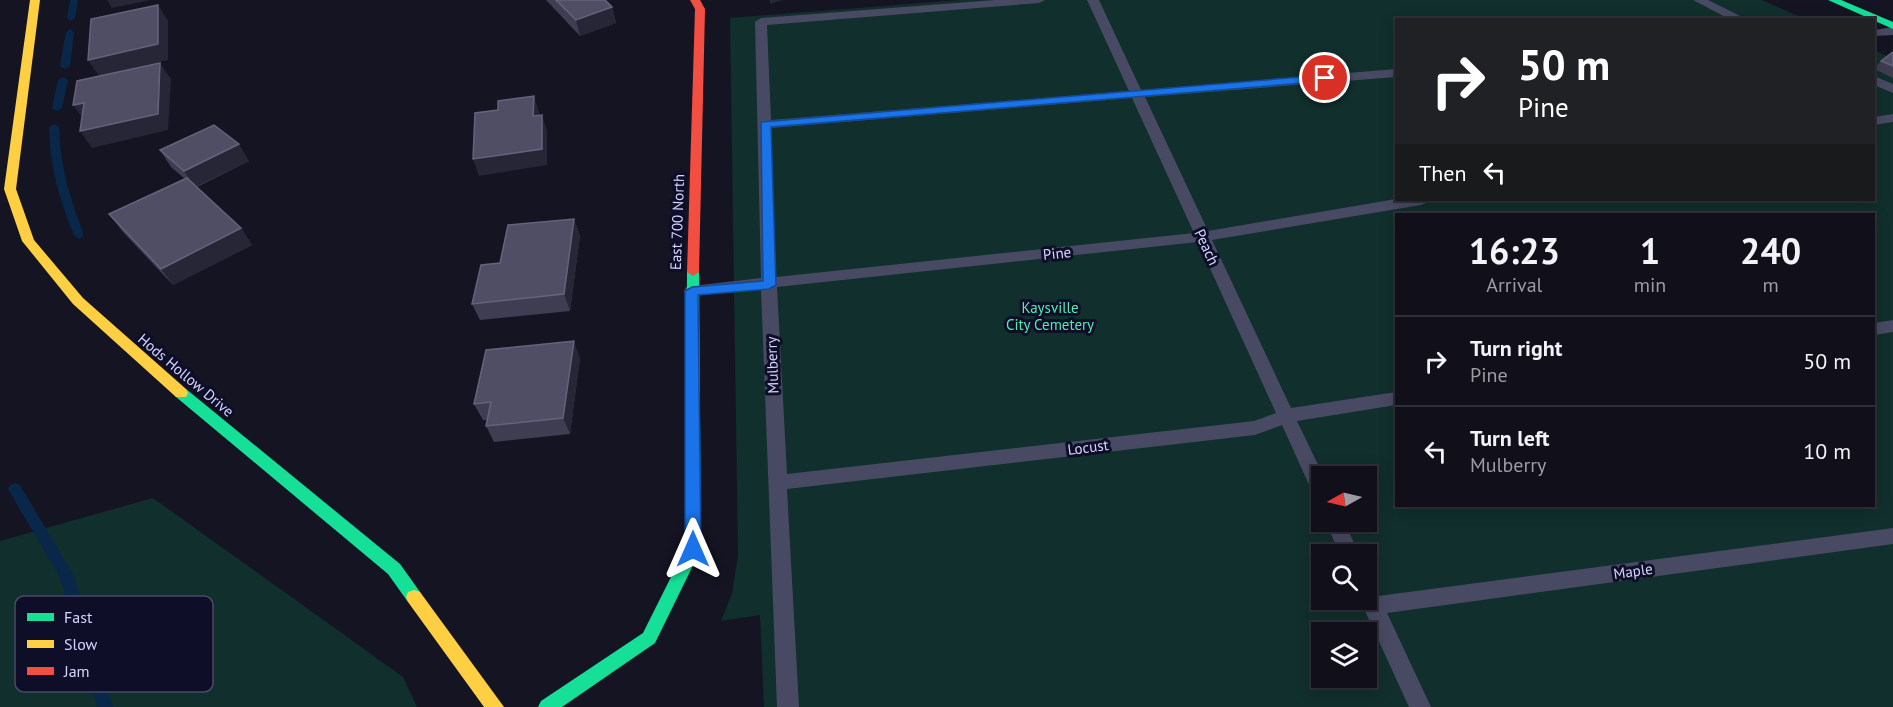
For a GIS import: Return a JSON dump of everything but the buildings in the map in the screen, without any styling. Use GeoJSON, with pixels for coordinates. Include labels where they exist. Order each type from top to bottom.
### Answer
{"type":"FeatureCollection","features":[{"type":"Feature","properties":{"kind":"street","name":"Hods Hollow Drive"},"geometry":{"type":"LineString","coordinates":[[35,0],[10,189],[28,242],[78,301],[142,360],[394,569],[495,707]]}},
{"type":"Feature","properties":{"kind":"street","name":"East 700 North"},"geometry":{"type":"LineString","coordinates":[[548,707],[649,638],[693,549],[692,291],[700,9],[695,0]]}},
{"type":"Feature","properties":{"kind":"street"},"geometry":{"type":"LineString","coordinates":[[1833,0],[1875,18]]}},
{"type":"Feature","properties":{"kind":"street"},"geometry":{"type":"LineString","coordinates":[[1875,18],[1893,26]]}},
{"type":"Feature","properties":{"kind":"lane","name":"Mulberry"},"geometry":{"type":"LineString","coordinates":[[788,707],[769,285],[761,22],[1039,0]]}},
{"type":"Feature","properties":{"kind":"lane","name":"Peach"},"geometry":{"type":"LineString","coordinates":[[1093,0],[1311,469]]}},
{"type":"Feature","properties":{"kind":"lane"},"geometry":{"type":"LineString","coordinates":[[1699,0],[1738,18]]}},
{"type":"Feature","properties":{"kind":"lane"},"geometry":{"type":"LineString","coordinates":[[1875,33],[1893,31]]}},
{"type":"Feature","properties":{"kind":"lane"},"geometry":{"type":"LineString","coordinates":[[765,124],[1395,73]]}},
{"type":"Feature","properties":{"kind":"lane"},"geometry":{"type":"LineString","coordinates":[[1875,80],[1893,89]]}},
{"type":"Feature","properties":{"kind":"lane"},"geometry":{"type":"LineString","coordinates":[[1875,121],[1893,118]]}},
{"type":"Feature","properties":{"kind":"lane","name":"Pine"},"geometry":{"type":"LineString","coordinates":[[692,291],[769,285],[1203,237],[1415,201]]}},
{"type":"Feature","properties":{"kind":"lane"},"geometry":{"type":"LineString","coordinates":[[1875,328],[1893,326]]}},
{"type":"Feature","properties":{"kind":"lane","name":"Locust"},"geometry":{"type":"LineString","coordinates":[[777,483],[1255,428],[1286,416],[1395,399]]}},
{"type":"Feature","properties":{"kind":"lane","name":"Maple"},"geometry":{"type":"LineString","coordinates":[[1377,598],[1893,536]]}},
{"type":"Feature","properties":{"kind":"lane"},"geometry":{"type":"LineString","coordinates":[[1375,610],[1420,707]]}},
{"type":"Feature","properties":{"kind":"green space","name":"Kaysville City Cemetery"},"geometry":{"type":"Polygon","coordinates":[[[960,0],[1762,0],[1803,18],[1395,18],[1395,201],[1875,201],[1875,50],[1893,59],[1893,707],[764,707],[760,615],[721,621],[732,593],[738,555],[730,18],[960,0]]]}},
{"type":"Feature","properties":{"kind":"green space"},"geometry":{"type":"Polygon","coordinates":[[[153,498],[403,677],[417,707],[0,707],[0,541],[153,498]]]}},
{"type":"Feature","properties":{"kind":"waterway"},"geometry":{"type":"LineString","coordinates":[[71,18],[74,0]]}},
{"type":"Feature","properties":{"kind":"waterway"},"geometry":{"type":"LineString","coordinates":[[65,66],[70,32]]}},
{"type":"Feature","properties":{"kind":"waterway"},"geometry":{"type":"LineString","coordinates":[[57,108],[63,80]]}},
{"type":"Feature","properties":{"kind":"waterway"},"geometry":{"type":"LineString","coordinates":[[54,127],[60,182],[79,235]]}},
{"type":"Feature","properties":{"kind":"waterway"},"geometry":{"type":"LineString","coordinates":[[15,489],[67,576],[73,596]]}},
{"type":"Feature","properties":{"kind":"waterway"},"geometry":{"type":"LineString","coordinates":[[101,692],[105,707]]}},
{"type":"Feature","properties":{"kind":"traffic: fast"},"geometry":{"type":"LineString","coordinates":[[1833,0],[1875,18]]}},
{"type":"Feature","properties":{"kind":"traffic: fast"},"geometry":{"type":"LineString","coordinates":[[1875,18],[1893,26]]}},
{"type":"Feature","properties":{"kind":"traffic: fast"},"geometry":{"type":"LineString","coordinates":[[547,707],[649,638],[693,549],[693,272]]}},
{"type":"Feature","properties":{"kind":"traffic: fast"},"geometry":{"type":"LineString","coordinates":[[181,393],[394,569],[414,597]]}},
{"type":"Feature","properties":{"kind":"traffic: slow"},"geometry":{"type":"LineString","coordinates":[[35,0],[10,189],[28,241],[78,301],[181,393]]}},
{"type":"Feature","properties":{"kind":"traffic: slow"},"geometry":{"type":"LineString","coordinates":[[414,597],[495,707]]}},
{"type":"Feature","properties":{"kind":"traffic: jam"},"geometry":{"type":"LineString","coordinates":[[693,272],[700,9],[695,0]]}},
{"type":"Feature","properties":{"kind":"route"},"geometry":{"type":"LineString","coordinates":[[693,549],[692,291],[769,285],[765,124],[1325,78]]}}]}
